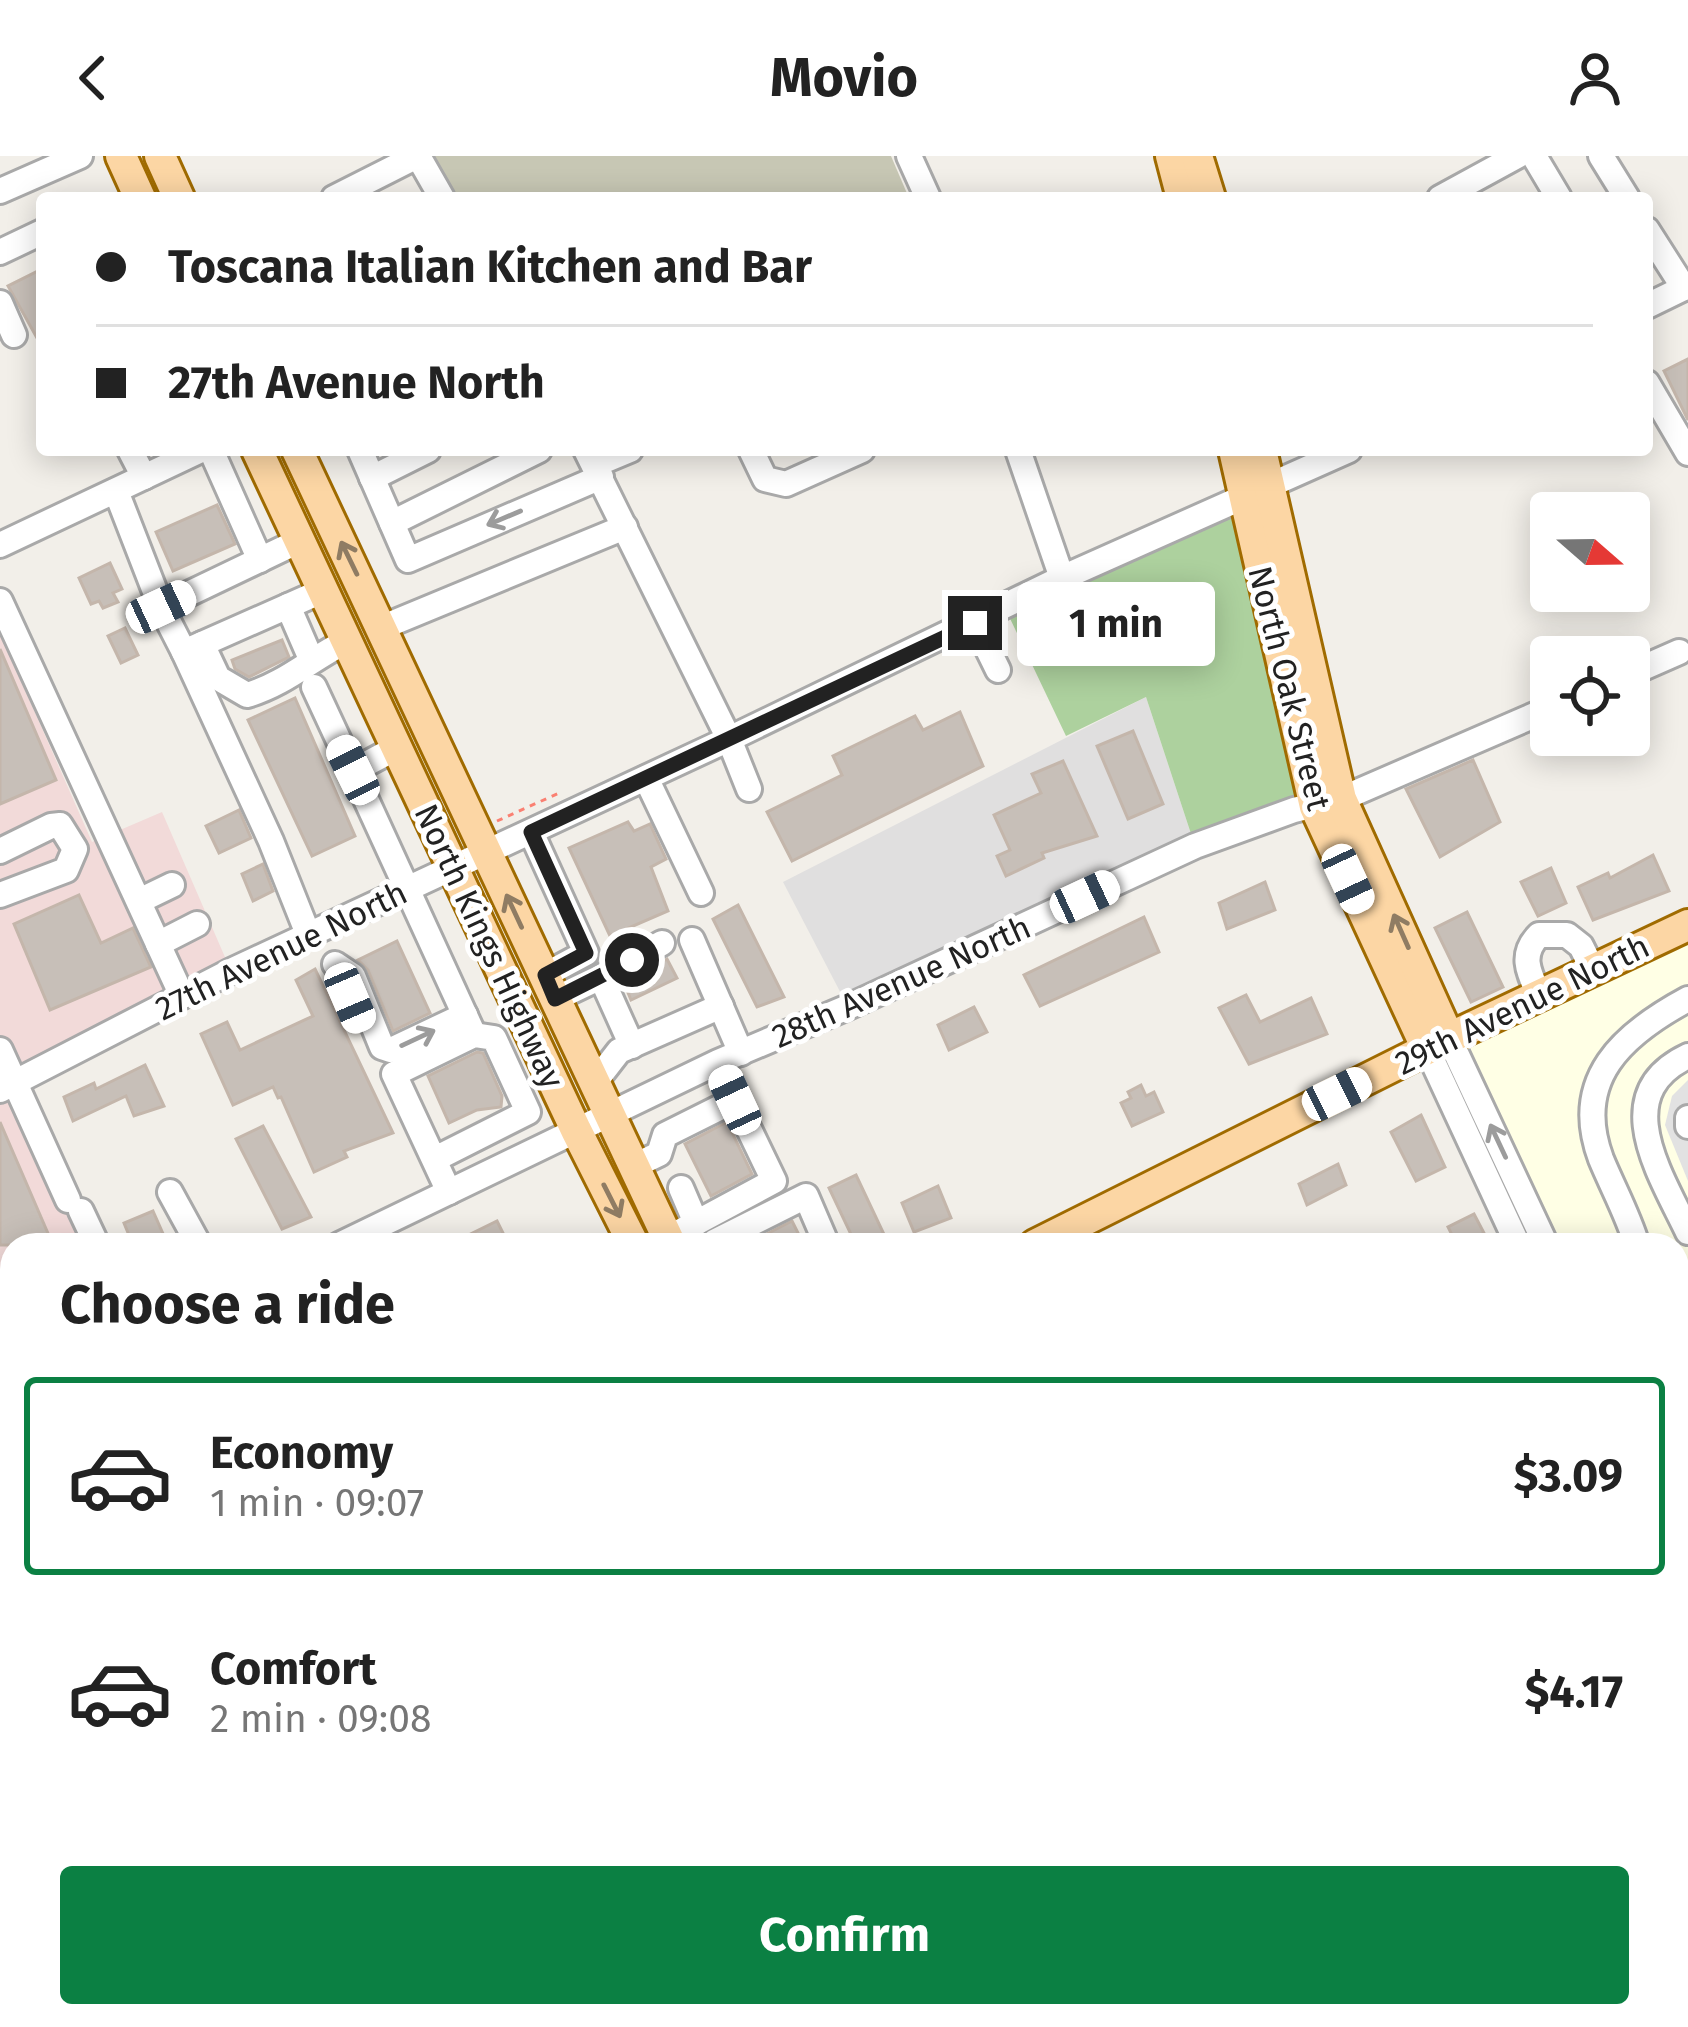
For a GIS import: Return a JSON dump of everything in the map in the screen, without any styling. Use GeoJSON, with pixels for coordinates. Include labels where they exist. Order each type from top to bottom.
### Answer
{"type":"FeatureCollection","features":[{"type":"Feature","properties":{"kind":"main road"},"geometry":{"type":"LineString","coordinates":[[121,156],[129,192]]}},
{"type":"Feature","properties":{"kind":"main road"},"geometry":{"type":"LineString","coordinates":[[160,156],[176,192]]}},
{"type":"Feature","properties":{"kind":"main road"},"geometry":{"type":"LineString","coordinates":[[1171,156],[1180,192]]}},
{"type":"Feature","properties":{"kind":"main road"},"geometry":{"type":"LineString","coordinates":[[1196,156],[1208,192]]}},
{"type":"Feature","properties":{"kind":"main road","name":"North Kings Highway"},"geometry":{"type":"LineString","coordinates":[[260,456],[628,1233]]}},
{"type":"Feature","properties":{"kind":"main road","name":"North Kings Highway"},"geometry":{"type":"LineString","coordinates":[[300,456],[665,1233]]}},
{"type":"Feature","properties":{"kind":"main road","name":"North Oak Street"},"geometry":{"type":"LineString","coordinates":[[1237,456],[1256,494],[1328,803],[1438,1043]]}},
{"type":"Feature","properties":{"kind":"main road","name":"North Oak Street"},"geometry":{"type":"LineString","coordinates":[[1256,494],[1260,456]]}},
{"type":"Feature","properties":{"kind":"main road","name":"29th Avenue North"},"geometry":{"type":"LineString","coordinates":[[1059,1233],[1438,1043],[1688,925]]}},
{"type":"Feature","properties":{"kind":"street"},"geometry":{"type":"LineString","coordinates":[[0,191],[40,164],[80,156]]}},
{"type":"Feature","properties":{"kind":"street"},"geometry":{"type":"LineString","coordinates":[[346,192],[417,156],[438,192]]}},
{"type":"Feature","properties":{"kind":"street"},"geometry":{"type":"LineString","coordinates":[[909,156],[925,192]]}},
{"type":"Feature","properties":{"kind":"street"},"geometry":{"type":"LineString","coordinates":[[1451,192],[1517,156]]}},
{"type":"Feature","properties":{"kind":"street"},"geometry":{"type":"LineString","coordinates":[[1534,156],[1555,192]]}},
{"type":"Feature","properties":{"kind":"street"},"geometry":{"type":"LineString","coordinates":[[1601,156],[1623,192]]}},
{"type":"Feature","properties":{"kind":"street"},"geometry":{"type":"LineString","coordinates":[[0,252],[36,235]]}},
{"type":"Feature","properties":{"kind":"street"},"geometry":{"type":"LineString","coordinates":[[1653,239],[1686,287],[1653,303]]}},
{"type":"Feature","properties":{"kind":"street"},"geometry":{"type":"LineString","coordinates":[[0,303],[14,335]]}},
{"type":"Feature","properties":{"kind":"street"},"geometry":{"type":"LineString","coordinates":[[1653,392],[1688,453]]}},
{"type":"Feature","properties":{"kind":"street"},"geometry":{"type":"LineString","coordinates":[[133,456],[144,477]]}},
{"type":"Feature","properties":{"kind":"street"},"geometry":{"type":"LineString","coordinates":[[0,545],[188,456]]}},
{"type":"Feature","properties":{"kind":"street"},"geometry":{"type":"LineString","coordinates":[[214,456],[260,560]]}},
{"type":"Feature","properties":{"kind":"street"},"geometry":{"type":"LineString","coordinates":[[362,456],[409,560],[594,464],[749,789]]}},
{"type":"Feature","properties":{"kind":"street"},"geometry":{"type":"LineString","coordinates":[[372,478],[416,456]]}},
{"type":"Feature","properties":{"kind":"street"},"geometry":{"type":"LineString","coordinates":[[392,523],[527,456]]}},
{"type":"Feature","properties":{"kind":"street"},"geometry":{"type":"LineString","coordinates":[[755,456],[765,479],[785,484],[848,456]]}},
{"type":"Feature","properties":{"kind":"street"},"geometry":{"type":"LineString","coordinates":[[1020,456],[1062,578]]}},
{"type":"Feature","properties":{"kind":"street","name":"27th Avenue North"},"geometry":{"type":"LineString","coordinates":[[7,1087],[314,932],[729,740],[1062,578],[1335,456]]}},
{"type":"Feature","properties":{"kind":"street"},"geometry":{"type":"LineString","coordinates":[[116,490],[161,607],[218,678],[247,695],[305,670],[311,659],[345,642]]}},
{"type":"Feature","properties":{"kind":"street"},"geometry":{"type":"LineString","coordinates":[[382,627],[625,527]]}},
{"type":"Feature","properties":{"kind":"street"},"geometry":{"type":"LineString","coordinates":[[161,607],[299,542]]}},
{"type":"Feature","properties":{"kind":"street"},"geometry":{"type":"LineString","coordinates":[[194,648],[322,591]]}},
{"type":"Feature","properties":{"kind":"street"},"geometry":{"type":"LineString","coordinates":[[0,601],[182,996]]}},
{"type":"Feature","properties":{"kind":"street"},"geometry":{"type":"LineString","coordinates":[[288,607],[311,659]]}},
{"type":"Feature","properties":{"kind":"street"},"geometry":{"type":"LineString","coordinates":[[975,623],[998,670]]}},
{"type":"Feature","properties":{"kind":"street"},"geometry":{"type":"LineString","coordinates":[[194,648],[271,841],[314,932],[335,964],[379,1067],[394,1074],[449,1192]]}},
{"type":"Feature","properties":{"kind":"street"},"geometry":{"type":"LineString","coordinates":[[1650,665],[1679,652]]}},
{"type":"Feature","properties":{"kind":"street"},"geometry":{"type":"LineString","coordinates":[[314,687],[478,1030],[528,1112],[436,1158]]}},
{"type":"Feature","properties":{"kind":"street","name":"28th Avenue North"},"geometry":{"type":"LineString","coordinates":[[364,1233],[729,1057],[1195,846],[1328,803],[1530,717]]}},
{"type":"Feature","properties":{"kind":"street"},"geometry":{"type":"LineString","coordinates":[[353,770],[396,748]]}},
{"type":"Feature","properties":{"kind":"street"},"geometry":{"type":"LineString","coordinates":[[646,778],[700,893]]}},
{"type":"Feature","properties":{"kind":"street"},"geometry":{"type":"LineString","coordinates":[[0,851],[60,825],[75,849],[65,870],[0,895]]}},
{"type":"Feature","properties":{"kind":"street"},"geometry":{"type":"LineString","coordinates":[[531,832],[586,953],[550,987]]}},
{"type":"Feature","properties":{"kind":"street"},"geometry":{"type":"LineString","coordinates":[[139,901],[172,885]]}},
{"type":"Feature","properties":{"kind":"street"},"geometry":{"type":"LineString","coordinates":[[158,944],[197,925]]}},
{"type":"Feature","properties":{"kind":"street"},"geometry":{"type":"LineString","coordinates":[[1539,995],[1526,960],[1538,934],[1567,934],[1581,946],[1593,970]]}},
{"type":"Feature","properties":{"kind":"street"},"geometry":{"type":"LineString","coordinates":[[682,1233],[774,1181],[735,1100],[722,1006],[692,940]]}},
{"type":"Feature","properties":{"kind":"street"},"geometry":{"type":"LineString","coordinates":[[550,987],[601,977],[662,943]]}},
{"type":"Feature","properties":{"kind":"street"},"geometry":{"type":"LineString","coordinates":[[335,964],[352,976],[382,1046],[391,1050],[478,1030],[527,1025]]}},
{"type":"Feature","properties":{"kind":"street"},"geometry":{"type":"LineString","coordinates":[[601,977],[632,1046]]}},
{"type":"Feature","properties":{"kind":"street"},"geometry":{"type":"LineString","coordinates":[[1629,1233],[1599,1154],[1593,1114],[1595,1081],[1614,1054],[1648,1021],[1688,999]]}},
{"type":"Feature","properties":{"kind":"street"},"geometry":{"type":"LineString","coordinates":[[595,1082],[619,1051],[722,1006]]}},
{"type":"Feature","properties":{"kind":"street"},"geometry":{"type":"LineString","coordinates":[[394,1074],[478,1030]]}},
{"type":"Feature","properties":{"kind":"street","name":"North Oak Street"},"geometry":{"type":"LineString","coordinates":[[1438,1043],[1513,1233]]}},
{"type":"Feature","properties":{"kind":"street","name":"North Oak Street"},"geometry":{"type":"LineString","coordinates":[[1438,1043],[1540,1233]]}},
{"type":"Feature","properties":{"kind":"street"},"geometry":{"type":"LineString","coordinates":[[1,1055],[7,1087],[90,1233]]}},
{"type":"Feature","properties":{"kind":"street"},"geometry":{"type":"LineString","coordinates":[[1688,1056],[1669,1065],[1650,1089],[1643,1115],[1650,1152],[1688,1232]]}},
{"type":"Feature","properties":{"kind":"street"},"geometry":{"type":"LineString","coordinates":[[522,1101],[555,1084]]}},
{"type":"Feature","properties":{"kind":"street"},"geometry":{"type":"LineString","coordinates":[[643,1100],[665,1135]]}},
{"type":"Feature","properties":{"kind":"street"},"geometry":{"type":"LineString","coordinates":[[634,1166],[659,1154],[665,1135],[735,1100]]}},
{"type":"Feature","properties":{"kind":"street"},"geometry":{"type":"LineString","coordinates":[[681,1188],[696,1223]]}},
{"type":"Feature","properties":{"kind":"street"},"geometry":{"type":"LineString","coordinates":[[170,1192],[192,1233]]}},
{"type":"Feature","properties":{"kind":"street"},"geometry":{"type":"LineString","coordinates":[[732,1233],[806,1196],[822,1233]]}},
{"type":"Feature","properties":{"kind":"shaded area"},"geometry":{"type":"Polygon","coordinates":[[[429,156],[891,156],[906,192],[450,192],[429,156]]]}},
{"type":"Feature","properties":{"kind":"shaded area"},"geometry":{"type":"Polygon","coordinates":[[[0,633],[92,842],[162,812],[231,971],[14,1083],[83,1233],[0,1233],[0,633]]]}},
{"type":"Feature","properties":{"kind":"shaded area"},"geometry":{"type":"Polygon","coordinates":[[[1146,697],[1195,846],[848,1007],[783,882],[1146,697]]]}},
{"type":"Feature","properties":{"kind":"shaded area"},"geometry":{"type":"Polygon","coordinates":[[[1688,925],[1688,1233],[1540,1233],[1449,1038],[1688,925]]]}},
{"type":"Feature","properties":{"kind":"shaded area"},"geometry":{"type":"Polygon","coordinates":[[[1688,1080],[1688,1181],[1665,1125],[1672,1096],[1688,1080]]]}},
{"type":"Feature","properties":{"kind":"green space"},"geometry":{"type":"Polygon","coordinates":[[[1244,499],[1315,807],[1195,846],[1146,697],[1066,736],[1005,608],[1244,499]]]}},
{"type":"Feature","properties":{"kind":"building"},"geometry":{"type":"Polygon","coordinates":[[[36,272],[36,336],[8,286],[36,272]]]}},
{"type":"Feature","properties":{"kind":"building"},"geometry":{"type":"Polygon","coordinates":[[[1688,359],[1688,420],[1664,371],[1688,359]]]}},
{"type":"Feature","properties":{"kind":"building"},"geometry":{"type":"Polygon","coordinates":[[[217,505],[235,544],[173,571],[156,532],[217,505]]]}},
{"type":"Feature","properties":{"kind":"building"},"geometry":{"type":"Polygon","coordinates":[[[110,563],[122,589],[113,593],[118,602],[103,608],[99,601],[91,604],[79,578],[110,563]]]}},
{"type":"Feature","properties":{"kind":"building"},"geometry":{"type":"Polygon","coordinates":[[[125,628],[138,655],[121,663],[108,636],[125,628]]]}},
{"type":"Feature","properties":{"kind":"building"},"geometry":{"type":"Polygon","coordinates":[[[282,640],[289,657],[249,677],[235,669],[232,660],[282,640]]]}},
{"type":"Feature","properties":{"kind":"building"},"geometry":{"type":"Polygon","coordinates":[[[0,649],[56,780],[0,804],[0,649]]]}},
{"type":"Feature","properties":{"kind":"building"},"geometry":{"type":"Polygon","coordinates":[[[295,698],[355,836],[312,856],[248,720],[295,698]]]}},
{"type":"Feature","properties":{"kind":"building"},"geometry":{"type":"Polygon","coordinates":[[[960,712],[983,766],[792,861],[767,812],[842,775],[833,756],[915,716],[923,730],[960,712]]]}},
{"type":"Feature","properties":{"kind":"building"},"geometry":{"type":"Polygon","coordinates":[[[1133,731],[1163,804],[1128,819],[1097,746],[1133,731]]]}},
{"type":"Feature","properties":{"kind":"building"},"geometry":{"type":"Polygon","coordinates":[[[1473,760],[1500,822],[1440,857],[1406,789],[1473,760]]]}},
{"type":"Feature","properties":{"kind":"building"},"geometry":{"type":"Polygon","coordinates":[[[1063,761],[1097,836],[1042,853],[1044,858],[1006,876],[997,856],[1010,850],[994,815],[1041,793],[1032,774],[1063,761]]]}},
{"type":"Feature","properties":{"kind":"building"},"geometry":{"type":"Polygon","coordinates":[[[239,810],[251,838],[219,853],[206,826],[239,810]]]}},
{"type":"Feature","properties":{"kind":"building"},"geometry":{"type":"Polygon","coordinates":[[[628,822],[634,831],[650,824],[666,859],[651,867],[668,911],[610,936],[569,848],[628,822]]]}},
{"type":"Feature","properties":{"kind":"building"},"geometry":{"type":"Polygon","coordinates":[[[1653,855],[1669,891],[1593,920],[1578,887],[1608,873],[1610,878],[1653,855]]]}},
{"type":"Feature","properties":{"kind":"building"},"geometry":{"type":"Polygon","coordinates":[[[263,864],[273,891],[253,901],[242,874],[263,864]]]}},
{"type":"Feature","properties":{"kind":"building"},"geometry":{"type":"Polygon","coordinates":[[[1551,868],[1566,903],[1538,916],[1521,882],[1551,868]]]}},
{"type":"Feature","properties":{"kind":"building"},"geometry":{"type":"Polygon","coordinates":[[[1265,882],[1275,910],[1227,929],[1219,903],[1265,882]]]}},
{"type":"Feature","properties":{"kind":"building"},"geometry":{"type":"Polygon","coordinates":[[[79,895],[101,943],[133,928],[151,967],[50,1010],[14,924],[79,895]]]}},
{"type":"Feature","properties":{"kind":"building"},"geometry":{"type":"Polygon","coordinates":[[[738,905],[784,997],[757,1007],[713,919],[738,905]]]}},
{"type":"Feature","properties":{"kind":"building"},"geometry":{"type":"Polygon","coordinates":[[[1467,912],[1503,987],[1471,1002],[1435,928],[1467,912]]]}},
{"type":"Feature","properties":{"kind":"building"},"geometry":{"type":"Polygon","coordinates":[[[1144,917],[1159,952],[1040,1006],[1024,975],[1144,917]]]}},
{"type":"Feature","properties":{"kind":"building"},"geometry":{"type":"Polygon","coordinates":[[[397,941],[430,1013],[393,1031],[368,970],[358,960],[397,941]]]}},
{"type":"Feature","properties":{"kind":"building"},"geometry":{"type":"Polygon","coordinates":[[[667,959],[677,978],[631,1000],[624,983],[667,959]]]}},
{"type":"Feature","properties":{"kind":"building"},"geometry":{"type":"Polygon","coordinates":[[[315,969],[393,1133],[344,1151],[347,1157],[314,1172],[273,1087],[233,1105],[201,1034],[227,1022],[240,1050],[313,1016],[296,980],[315,969]]]}},
{"type":"Feature","properties":{"kind":"building"},"geometry":{"type":"Polygon","coordinates":[[[1246,995],[1260,1022],[1311,998],[1327,1034],[1249,1064],[1219,1008],[1246,995]]]}},
{"type":"Feature","properties":{"kind":"building"},"geometry":{"type":"Polygon","coordinates":[[[974,1007],[987,1032],[949,1050],[938,1025],[974,1007]]]}},
{"type":"Feature","properties":{"kind":"building"},"geometry":{"type":"Polygon","coordinates":[[[483,1053],[502,1096],[501,1107],[477,1110],[449,1123],[428,1076],[483,1053]]]}},
{"type":"Feature","properties":{"kind":"building"},"geometry":{"type":"Polygon","coordinates":[[[145,1065],[164,1106],[134,1116],[126,1096],[73,1121],[64,1097],[94,1083],[96,1089],[145,1065]]]}},
{"type":"Feature","properties":{"kind":"building"},"geometry":{"type":"Polygon","coordinates":[[[1141,1085],[1146,1096],[1154,1092],[1163,1112],[1132,1126],[1121,1103],[1141,1085]]]}},
{"type":"Feature","properties":{"kind":"building"},"geometry":{"type":"Polygon","coordinates":[[[1421,1115],[1445,1167],[1416,1181],[1391,1132],[1421,1115]]]}},
{"type":"Feature","properties":{"kind":"building"},"geometry":{"type":"Polygon","coordinates":[[[0,1122],[48,1233],[0,1233],[0,1122]]]}},
{"type":"Feature","properties":{"kind":"building"},"geometry":{"type":"Polygon","coordinates":[[[727,1122],[752,1174],[711,1196],[685,1144],[727,1122]]]}},
{"type":"Feature","properties":{"kind":"building"},"geometry":{"type":"Polygon","coordinates":[[[263,1126],[311,1217],[282,1229],[236,1139],[263,1126]]]}},
{"type":"Feature","properties":{"kind":"building"},"geometry":{"type":"Polygon","coordinates":[[[1338,1164],[1346,1185],[1307,1205],[1299,1184],[1338,1164]]]}},
{"type":"Feature","properties":{"kind":"building"},"geometry":{"type":"Polygon","coordinates":[[[856,1175],[883,1233],[850,1233],[829,1188],[856,1175]]]}},
{"type":"Feature","properties":{"kind":"building"},"geometry":{"type":"Polygon","coordinates":[[[938,1186],[951,1218],[914,1232],[902,1203],[938,1186]]]}},
{"type":"Feature","properties":{"kind":"building"},"geometry":{"type":"Polygon","coordinates":[[[153,1211],[163,1233],[128,1233],[124,1223],[153,1211]]]}},
{"type":"Feature","properties":{"kind":"building"},"geometry":{"type":"Polygon","coordinates":[[[1474,1214],[1484,1233],[1451,1233],[1448,1227],[1474,1214]]]}},
{"type":"Feature","properties":{"kind":"building"},"geometry":{"type":"Polygon","coordinates":[[[497,1221],[503,1233],[472,1233],[497,1221]]]}},
{"type":"Feature","properties":{"kind":"building"},"geometry":{"type":"Polygon","coordinates":[[[792,1221],[798,1233],[768,1233],[792,1221]]]}},
{"type":"Feature","properties":{"kind":"route"},"geometry":{"type":"LineString","coordinates":[[632,960],[555,999],[545,975],[586,953],[531,832],[975,623]]}}]}
